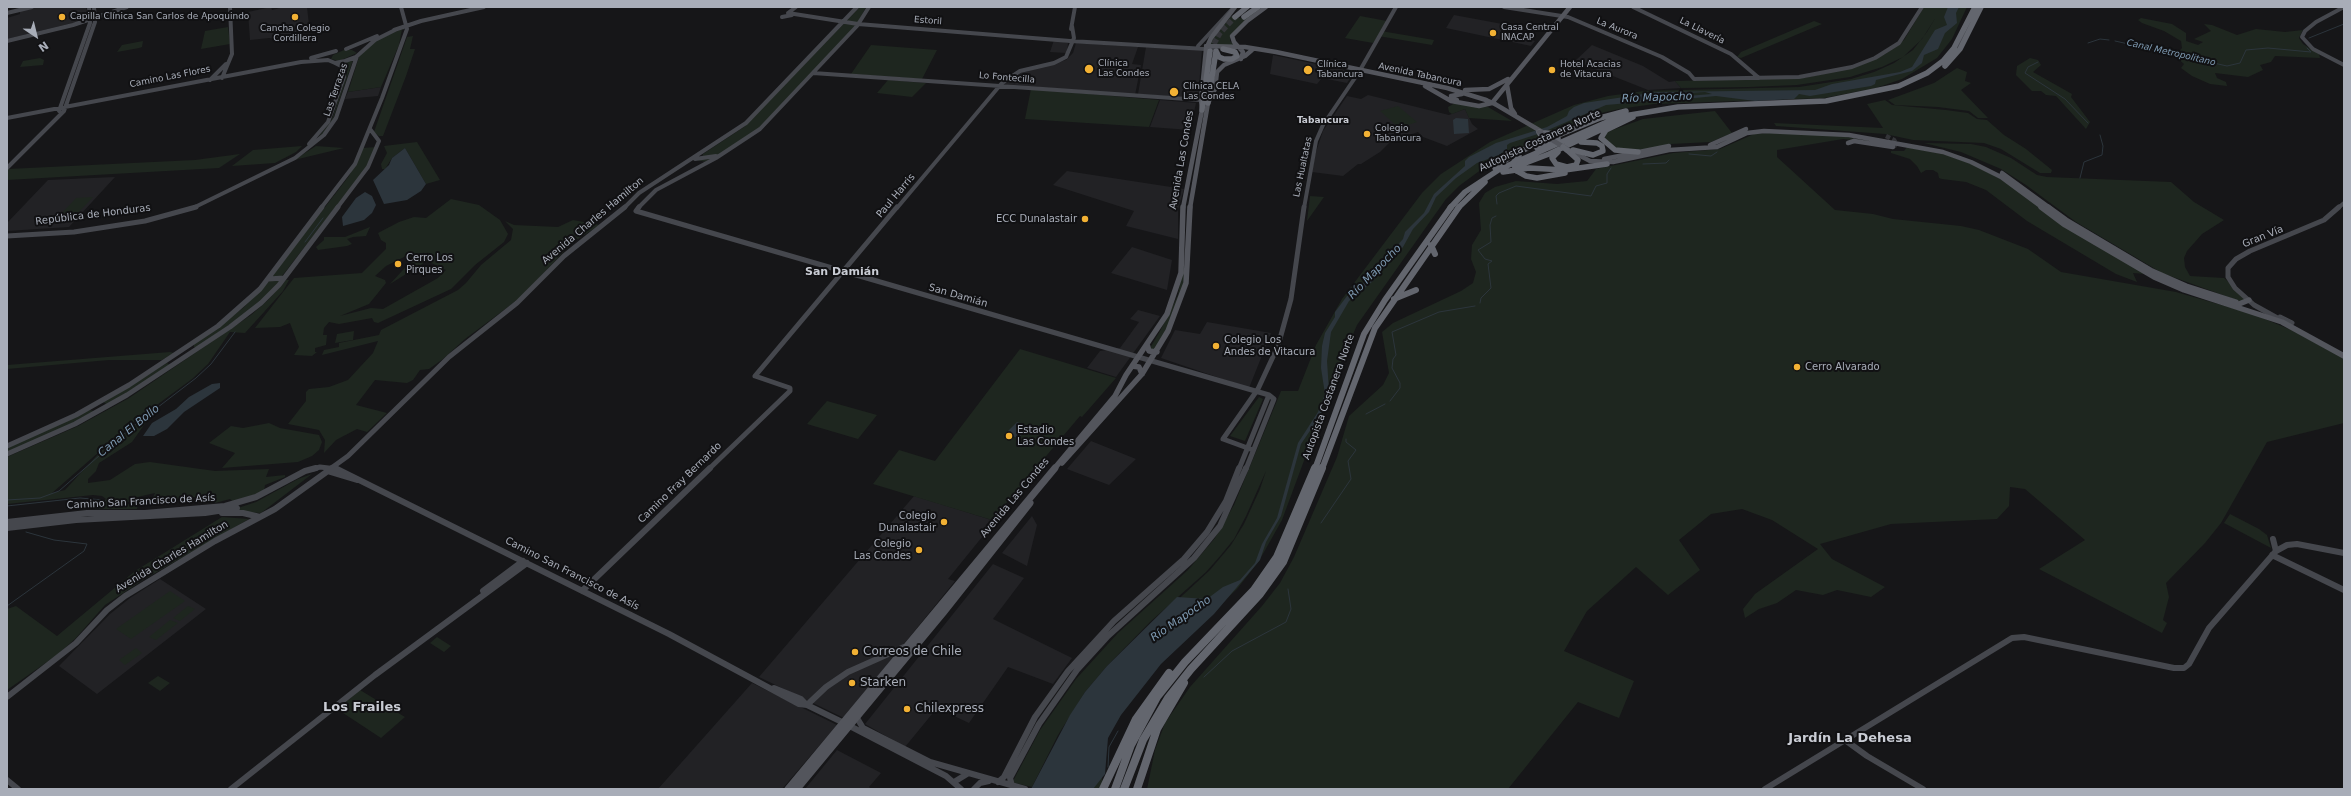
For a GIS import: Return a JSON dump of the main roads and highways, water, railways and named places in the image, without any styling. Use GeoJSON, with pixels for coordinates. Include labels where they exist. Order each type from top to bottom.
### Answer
{"type":"FeatureCollection","features":[{"type":"Feature","properties":{"kind":"highway"},"geometry":{"type":"LineString","coordinates":[[1240,17],[1247,7]]}},
{"type":"Feature","properties":{"kind":"highway"},"geometry":{"type":"LineString","coordinates":[[1240,17],[1252,7]]}},
{"type":"Feature","properties":{"kind":"highway"},"geometry":{"type":"LineString","coordinates":[[1240,17],[1258,7]]}},
{"type":"Feature","properties":{"kind":"highway","name":"Autopista Costanera Norte"},"geometry":{"type":"LineString","coordinates":[[1118,789],[1155,718],[1175,688],[1199,654],[1254,590],[1277,557],[1305,495],[1359,346],[1373,318],[1453,205],[1470,188],[1485,177],[1607,122],[1642,112],[1678,107],[1811,102],[1857,96],[1892,88],[1922,76],[1943,62],[1954,48],[1975,7]]}},
{"type":"Feature","properties":{"kind":"highway","name":"Autopista Costanera Norte"},"geometry":{"type":"LineString","coordinates":[[1199,654],[1260,594],[1287,556],[1313,492],[1368,340],[1392,300],[1431,245],[1470,195],[1485,182],[1503,172],[1516,169],[1615,122],[1634,117],[1686,109],[1828,103],[1894,91],[1930,76],[1949,62],[1960,49],[1981,7]]}},
{"type":"Feature","properties":{"kind":"highway"},"geometry":{"type":"LineString","coordinates":[[1211,50],[1219,57],[1224,59],[1232,59],[1237,56],[1235,52],[1223,49]]}},
{"type":"Feature","properties":{"kind":"highway"},"geometry":{"type":"LineString","coordinates":[[1208,103],[1211,50]]}},
{"type":"Feature","properties":{"kind":"highway"},"geometry":{"type":"LineString","coordinates":[[1202,110],[1211,50]]}},
{"type":"Feature","properties":{"kind":"highway"},"geometry":{"type":"LineString","coordinates":[[1485,177],[1507,159],[1541,141],[1542,133],[1559,135],[1622,112],[1678,107]]}},
{"type":"Feature","properties":{"kind":"highway"},"geometry":{"type":"LineString","coordinates":[[1610,161],[1541,178],[1528,177],[1516,169],[1512,164],[1519,156],[1553,140],[1613,117],[1642,112]]}},
{"type":"Feature","properties":{"kind":"highway"},"geometry":{"type":"LineString","coordinates":[[1634,117],[1606,130],[1601,137],[1605,144],[1613,149],[1638,152]]}},
{"type":"Feature","properties":{"kind":"highway"},"geometry":{"type":"LineString","coordinates":[[1516,169],[1568,148],[1615,122]]}},
{"type":"Feature","properties":{"kind":"highway"},"geometry":{"type":"LineString","coordinates":[[1503,172],[1529,168],[1565,170],[1610,161]]}},
{"type":"Feature","properties":{"kind":"highway"},"geometry":{"type":"LineString","coordinates":[[1431,245],[1435,254]]}},
{"type":"Feature","properties":{"kind":"highway"},"geometry":{"type":"LineString","coordinates":[[1392,300],[1416,290]]}},
{"type":"Feature","properties":{"kind":"highway"},"geometry":{"type":"LineString","coordinates":[[1103,789],[1112,775],[1128,734],[1147,702],[1169,674],[1199,654]]}},
{"type":"Feature","properties":{"kind":"highway"},"geometry":{"type":"LineString","coordinates":[[1137,789],[1160,722],[1199,654]]}},
{"type":"Feature","properties":{"kind":"main road","name":"Avenida Las Condes"},"geometry":{"type":"LineString","coordinates":[[797,789],[847,725],[904,647],[1112,399],[1169,310],[1179,284],[1182,268],[1182,216],[1202,110],[1200,100],[1211,50],[1234,7]]}},
{"type":"Feature","properties":{"kind":"main road"},"geometry":{"type":"LineString","coordinates":[[1233,41],[1234,34],[1266,7]]}},
{"type":"Feature","properties":{"kind":"main road"},"geometry":{"type":"LineString","coordinates":[[1560,17],[1566,7]]}},
{"type":"Feature","properties":{"kind":"main road"},"geometry":{"type":"LineString","coordinates":[[1422,85],[1449,100],[1483,106],[1493,102],[1508,85],[1560,17],[1570,7]]}},
{"type":"Feature","properties":{"kind":"main road"},"geometry":{"type":"LineString","coordinates":[[1233,41],[1241,48],[1244,54],[1240,59]]}},
{"type":"Feature","properties":{"kind":"main road"},"geometry":{"type":"LineString","coordinates":[[1233,41],[1261,50]]}},
{"type":"Feature","properties":{"kind":"main road"},"geometry":{"type":"LineString","coordinates":[[1464,94],[1454,94],[1450,97],[1456,100],[1486,103],[1538,45]]}},
{"type":"Feature","properties":{"kind":"main road","name":"Avenida Tabancura"},"geometry":{"type":"LineString","coordinates":[[1211,50],[1241,48],[1447,88],[1494,105],[1568,148]]}},
{"type":"Feature","properties":{"kind":"main road","name":"Avenida Tabancura"},"geometry":{"type":"LineString","coordinates":[[1211,50],[1241,48],[1261,50],[1314,60],[1464,94],[1485,101]]}},
{"type":"Feature","properties":{"kind":"main road","name":"Avenida Las Condes"},"geometry":{"type":"LineString","coordinates":[[788,789],[847,725],[857,718],[1043,486],[1152,361],[1168,330],[1186,283],[1190,199],[1208,103],[1215,89],[1218,70],[1240,59],[1252,50]]}},
{"type":"Feature","properties":{"kind":"main road"},"geometry":{"type":"LineString","coordinates":[[1300,60],[1314,60]]}},
{"type":"Feature","properties":{"kind":"main road"},"geometry":{"type":"LineString","coordinates":[[1447,88],[1482,90],[1495,87],[1508,79]]}},
{"type":"Feature","properties":{"kind":"main road"},"geometry":{"type":"LineString","coordinates":[[1508,85],[1511,108],[1519,119]]}},
{"type":"Feature","properties":{"kind":"main road"},"geometry":{"type":"LineString","coordinates":[[1610,161],[1638,152],[1669,146],[1710,145],[1742,131],[1758,127],[1868,136],[1886,136]]}},
{"type":"Feature","properties":{"kind":"main road"},"geometry":{"type":"LineString","coordinates":[[1568,148],[1590,161],[1610,161],[1669,150],[1717,147],[1747,133],[1757,131],[1833,133],[1868,136],[1932,146],[1987,165],[2016,182],[2066,220],[2152,271],[2178,284],[2218,297]]}},
{"type":"Feature","properties":{"kind":"main road"},"geometry":{"type":"LineString","coordinates":[[1868,136],[1884,142]]}},
{"type":"Feature","properties":{"kind":"main road"},"geometry":{"type":"LineString","coordinates":[[1868,136],[1892,144]]}},
{"type":"Feature","properties":{"kind":"main road","name":"Avenida Tabancura"},"geometry":{"type":"LineString","coordinates":[[1556,141],[1568,148]]}},
{"type":"Feature","properties":{"kind":"main road"},"geometry":{"type":"LineString","coordinates":[[1848,143],[1854,141],[1906,144],[1952,155],[1995,173],[2070,228],[2169,284],[2292,325],[2344,356]]}},
{"type":"Feature","properties":{"kind":"main road"},"geometry":{"type":"LineString","coordinates":[[1182,216],[1188,224]]}},
{"type":"Feature","properties":{"kind":"main road"},"geometry":{"type":"LineString","coordinates":[[2169,284],[2176,284],[2242,304],[2272,315],[2344,352]]}},
{"type":"Feature","properties":{"kind":"main road"},"geometry":{"type":"LineString","coordinates":[[2232,306],[2250,301]]}},
{"type":"Feature","properties":{"kind":"main road"},"geometry":{"type":"LineString","coordinates":[[1147,344],[1149,351],[1157,352]]}},
{"type":"Feature","properties":{"kind":"main road"},"geometry":{"type":"LineString","coordinates":[[1132,366],[1139,366],[1142,374]]}},
{"type":"Feature","properties":{"kind":"main road"},"geometry":{"type":"LineString","coordinates":[[930,617],[932,621],[931,627]]}},
{"type":"Feature","properties":{"kind":"water","name":"Río Mapocho"},"geometry":{"type":"Polygon","coordinates":[[[1948,7],[1959,7],[1956,13],[1957,23],[1945,33],[1938,49],[1924,55],[1922,63],[1912,71],[1876,80],[1875,84],[1871,86],[1810,96],[1799,94],[1794,99],[1755,101],[1716,96],[1670,102],[1652,101],[1606,105],[1541,133],[1510,143],[1507,145],[1507,149],[1499,155],[1477,163],[1456,178],[1436,197],[1429,212],[1413,229],[1403,247],[1379,272],[1373,281],[1349,301],[1331,332],[1327,361],[1329,391],[1320,416],[1301,444],[1281,516],[1266,542],[1260,560],[1214,614],[1161,664],[1121,715],[1108,738],[1105,774],[1093,789],[1031,789],[1070,715],[1085,692],[1107,666],[1177,597],[1207,599],[1223,587],[1240,580],[1255,563],[1262,544],[1277,518],[1298,443],[1318,412],[1325,394],[1321,368],[1322,346],[1325,333],[1335,317],[1335,312],[1347,296],[1356,291],[1403,239],[1405,232],[1424,213],[1434,194],[1465,166],[1465,161],[1469,157],[1496,143],[1547,127],[1567,116],[1569,111],[1574,107],[1584,103],[1657,92],[1815,90],[1832,84],[1900,72],[1912,67],[1935,30],[1947,25],[1944,17],[1948,7]],[[1705,92],[1649,95],[1661,98],[1712,94],[1705,92]]]}},
{"type":"Feature","properties":{"kind":"water"},"geometry":{"type":"Polygon","coordinates":[[[1456,118],[1468,119],[1469,133],[1454,134],[1453,120],[1456,118]]]}},
{"type":"Feature","properties":{"kind":"water"},"geometry":{"type":"Polygon","coordinates":[[[405,148],[426,184],[421,191],[407,200],[384,204],[373,180],[389,165],[392,158],[405,148]]]}},
{"type":"Feature","properties":{"kind":"water"},"geometry":{"type":"Polygon","coordinates":[[[365,192],[372,196],[376,205],[372,213],[364,220],[343,226],[342,217],[356,198],[365,192]]]}},
{"type":"Feature","properties":{"kind":"water"},"geometry":{"type":"Polygon","coordinates":[[[220,383],[220,388],[184,412],[167,429],[154,436],[143,436],[152,423],[176,409],[189,397],[212,384],[220,383]]]}},
{"type":"Feature","properties":{"kind":"water"},"geometry":{"type":"Polygon","coordinates":[[[1017,422],[1025,425],[1021,431],[1021,436],[1017,438],[1006,433],[1017,422]]]}},
{"type":"Feature","properties":{"kind":"waterway","name":"Canal Metropolitano"},"geometry":{"type":"LineString","coordinates":[[2309,38],[2344,24]]}},
{"type":"Feature","properties":{"kind":"waterway","name":"Canal Metropolitano"},"geometry":{"type":"LineString","coordinates":[[2088,43],[2100,39],[2109,40]]}},
{"type":"Feature","properties":{"kind":"waterway","name":"Canal Metropolitano"},"geometry":{"type":"LineString","coordinates":[[2115,41],[2227,66],[2240,63],[2246,50],[2268,48],[2311,52],[2307,48]]}},
{"type":"Feature","properties":{"kind":"waterway","name":"Canal Metropolitano"},"geometry":{"type":"LineString","coordinates":[[2038,62],[2028,67],[2025,73],[2065,99],[2088,123]]}},
{"type":"Feature","properties":{"kind":"waterway","name":"Canal Metropolitano"},"geometry":{"type":"LineString","coordinates":[[2080,178],[2084,162],[2102,155],[2103,146],[2100,135]]}},
{"type":"Feature","properties":{"kind":"waterway","name":"Canal Metropolitano"},"geometry":{"type":"LineString","coordinates":[[1689,154],[1711,156],[1717,152]]}},
{"type":"Feature","properties":{"kind":"waterway","name":"Canal Metropolitano"},"geometry":{"type":"LineString","coordinates":[[1643,164],[1666,163],[1669,160]]}},
{"type":"Feature","properties":{"kind":"waterway","name":"Canal Metropolitano"},"geometry":{"type":"LineString","coordinates":[[1497,204],[1496,196],[1499,193],[1516,186],[1591,196],[1596,186],[1607,183],[1607,174],[1611,168]]}},
{"type":"Feature","properties":{"kind":"waterway","name":"Canal Metropolitano"},"geometry":{"type":"LineString","coordinates":[[1480,303],[1481,298],[1491,288],[1488,264],[1492,261],[1485,259],[1478,250],[1491,242],[1490,225],[1492,218],[1496,216]]}},
{"type":"Feature","properties":{"kind":"waterway","name":"Canal El Bollo"},"geometry":{"type":"LineString","coordinates":[[305,242],[323,218]]}},
{"type":"Feature","properties":{"kind":"waterway","name":"Canal Metropolitano"},"geometry":{"type":"LineString","coordinates":[[1390,401],[1400,388],[1400,383],[1392,368],[1393,359],[1396,355],[1392,332],[1439,312],[1475,306]]}},
{"type":"Feature","properties":{"kind":"waterway","name":"Canal El Bollo"},"geometry":{"type":"LineString","coordinates":[[7,500],[40,498],[59,491],[132,427],[196,378],[211,364],[235,332]]}},
{"type":"Feature","properties":{"kind":"waterway","name":"Canal Metropolitano"},"geometry":{"type":"LineString","coordinates":[[1366,414],[1385,404]]}},
{"type":"Feature","properties":{"kind":"waterway","name":"Canal Metropolitano"},"geometry":{"type":"LineString","coordinates":[[1321,523],[1351,479],[1348,461],[1356,450],[1346,442],[1346,439]]}},
{"type":"Feature","properties":{"kind":"waterway"},"geometry":{"type":"LineString","coordinates":[[7,506],[80,498],[103,500]]}},
{"type":"Feature","properties":{"kind":"waterway","name":"Canal El Bollo"},"geometry":{"type":"LineString","coordinates":[[7,606],[84,551],[87,544],[54,540],[26,532]]}},
{"type":"Feature","properties":{"kind":"waterway","name":"Canal Metropolitano"},"geometry":{"type":"LineString","coordinates":[[1204,677],[1232,651],[1286,622],[1291,609],[1288,589]]}},
{"type":"Feature","properties":{"kind":"waterway","name":"Canal Metropolitano"},"geometry":{"type":"LineString","coordinates":[[1108,767],[1109,747],[1118,731]]}},
{"type":"Feature","properties":{"kind":"tunnel"},"geometry":{"type":"LineString","coordinates":[[1210,51],[1220,33],[1235,17]]}},
{"type":"Feature","properties":{"kind":"tunnel"},"geometry":{"type":"LineString","coordinates":[[1886,136],[1894,140],[1896,143],[1894,147]]}},
{"type":"Feature","properties":{"kind":"place","name":"Capilla Clínica San Carlos de Apoquindo"},"geometry":{"type":"Point","coordinates":[62,17]}},
{"type":"Feature","properties":{"kind":"place","name":"Cancha Colegio Cordillera"},"geometry":{"type":"Point","coordinates":[295,17]}},
{"type":"Feature","properties":{"kind":"place","name":"Casa Central INACAP"},"geometry":{"type":"Point","coordinates":[1493,33]}},
{"type":"Feature","properties":{"kind":"place","name":"Clínica Las Condes"},"geometry":{"type":"Point","coordinates":[1089,69]}},
{"type":"Feature","properties":{"kind":"place","name":"Clínica Tabancura"},"geometry":{"type":"Point","coordinates":[1308,70]}},
{"type":"Feature","properties":{"kind":"place","name":"Hotel Acacias de Vitacura"},"geometry":{"type":"Point","coordinates":[1552,70]}},
{"type":"Feature","properties":{"kind":"place","name":"Clínica CELA Las Condes"},"geometry":{"type":"Point","coordinates":[1174,92]}},
{"type":"Feature","properties":{"kind":"place","name":"Colegio Tabancura"},"geometry":{"type":"Point","coordinates":[1367,134]}},
{"type":"Feature","properties":{"kind":"place","name":"ECC Dunalastair"},"geometry":{"type":"Point","coordinates":[1085,219]}},
{"type":"Feature","properties":{"kind":"place","name":"Cerro Los Pirques"},"geometry":{"type":"Point","coordinates":[398,264]}},
{"type":"Feature","properties":{"kind":"place","name":"Colegio Los Andes de Vitacura"},"geometry":{"type":"Point","coordinates":[1216,346]}},
{"type":"Feature","properties":{"kind":"place","name":"Cerro Alvarado"},"geometry":{"type":"Point","coordinates":[1797,367]}},
{"type":"Feature","properties":{"kind":"place","name":"Estadio Las Condes"},"geometry":{"type":"Point","coordinates":[1009,436]}},
{"type":"Feature","properties":{"kind":"place","name":"Colegio Dunalastair"},"geometry":{"type":"Point","coordinates":[944,522]}},
{"type":"Feature","properties":{"kind":"place","name":"Colegio Las Condes"},"geometry":{"type":"Point","coordinates":[919,550]}},
{"type":"Feature","properties":{"kind":"place","name":"Correos de Chile"},"geometry":{"type":"Point","coordinates":[855,652]}},
{"type":"Feature","properties":{"kind":"place","name":"Starken"},"geometry":{"type":"Point","coordinates":[852,683]}},
{"type":"Feature","properties":{"kind":"place","name":"Chilexpress"},"geometry":{"type":"Point","coordinates":[907,709]}},
{"type":"Feature","properties":{"kind":"district","name":"Tabancura"},"geometry":{"type":"Point","coordinates":[1323,121]}},
{"type":"Feature","properties":{"kind":"district","name":"San Damián"},"geometry":{"type":"Point","coordinates":[842,272]}},
{"type":"Feature","properties":{"kind":"district","name":"Los Frailes"},"geometry":{"type":"Point","coordinates":[362,708]}},
{"type":"Feature","properties":{"kind":"district","name":"Jardín La Dehesa"},"geometry":{"type":"Point","coordinates":[1850,739]}}]}
